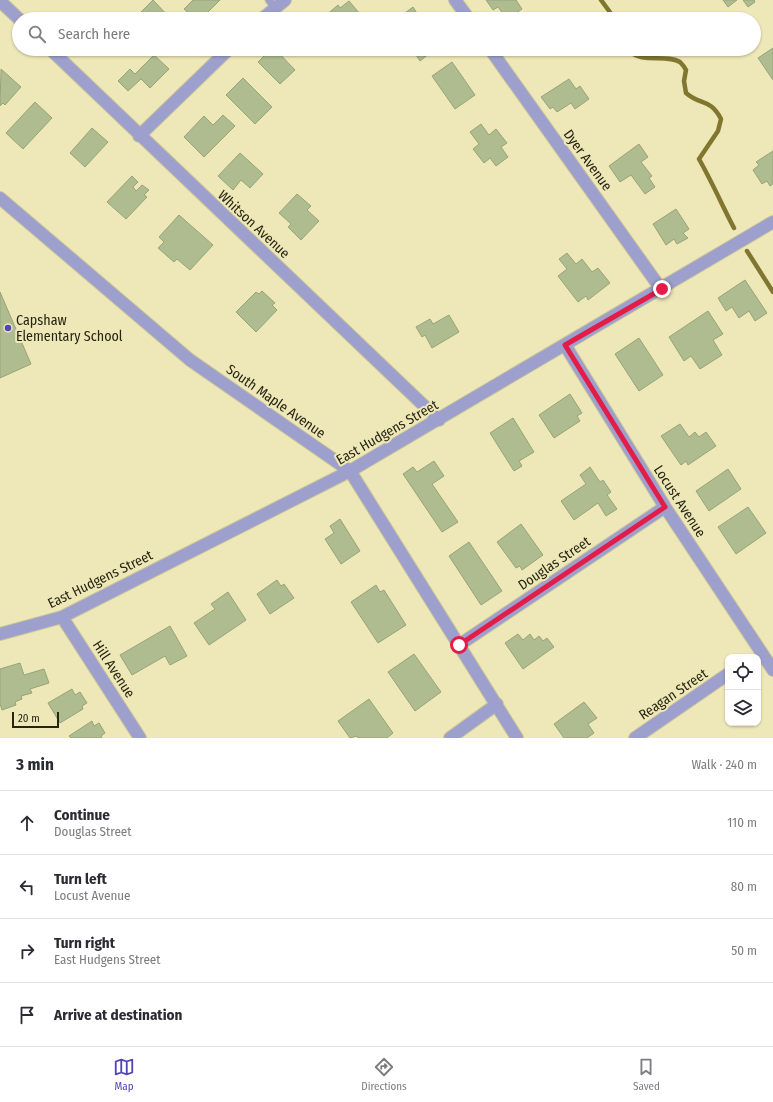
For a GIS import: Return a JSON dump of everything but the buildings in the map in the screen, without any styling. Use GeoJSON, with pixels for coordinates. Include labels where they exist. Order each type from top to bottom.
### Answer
{"type":"FeatureCollection","features":[{"type":"Feature","properties":{"kind":"street"},"geometry":{"type":"LineString","coordinates":[[272,4],[285,0]]}},
{"type":"Feature","properties":{"kind":"street"},"geometry":{"type":"LineString","coordinates":[[455,0],[464,12]]}},
{"type":"Feature","properties":{"kind":"street"},"geometry":{"type":"LineString","coordinates":[[0,1],[12,12]]}},
{"type":"Feature","properties":{"kind":"street","name":"Whitson Avenue"},"geometry":{"type":"LineString","coordinates":[[57,56],[139,136],[439,420]]}},
{"type":"Feature","properties":{"kind":"street"},"geometry":{"type":"LineString","coordinates":[[139,136],[222,56]]}},
{"type":"Feature","properties":{"kind":"street","name":"Dyer Avenue"},"geometry":{"type":"LineString","coordinates":[[495,56],[662,289]]}},
{"type":"Feature","properties":{"kind":"street","name":"South Maple Avenue"},"geometry":{"type":"LineString","coordinates":[[0,198],[190,360],[350,471],[517,738]]}},
{"type":"Feature","properties":{"kind":"street","name":"East Hudgens Street"},"geometry":{"type":"LineString","coordinates":[[0,634],[62,617],[350,471],[662,289],[773,222]]}},
{"type":"Feature","properties":{"kind":"street","name":"Locust Avenue"},"geometry":{"type":"LineString","coordinates":[[565,345],[757,654]]}},
{"type":"Feature","properties":{"kind":"street","name":"Douglas Street"},"geometry":{"type":"LineString","coordinates":[[459,645],[665,507]]}},
{"type":"Feature","properties":{"kind":"street","name":"Hill Avenue"},"geometry":{"type":"LineString","coordinates":[[62,617],[140,738]]}},
{"type":"Feature","properties":{"kind":"street","name":"Locust Avenue"},"geometry":{"type":"LineString","coordinates":[[761,658],[773,670]]}},
{"type":"Feature","properties":{"kind":"street","name":"Reagan Street"},"geometry":{"type":"LineString","coordinates":[[635,738],[725,676]]}},
{"type":"Feature","properties":{"kind":"street"},"geometry":{"type":"LineString","coordinates":[[450,738],[497,704]]}},
{"type":"Feature","properties":{"kind":"waterway"},"geometry":{"type":"LineString","coordinates":[[601,0],[610,12]]}},
{"type":"Feature","properties":{"kind":"waterway"},"geometry":{"type":"LineString","coordinates":[[637,56],[646,58],[668,58],[680,62],[686,70],[684,81],[686,93],[696,100],[709,105],[717,112],[721,119],[718,131],[699,159],[734,228]]}},
{"type":"Feature","properties":{"kind":"waterway"},"geometry":{"type":"LineString","coordinates":[[747,251],[773,292]]}},
{"type":"Feature","properties":{"kind":"place","name":"Capshaw Elementary School"},"geometry":{"type":"Point","coordinates":[8,328]}},
{"type":"Feature","properties":{"kind":"route"},"geometry":{"type":"LineString","coordinates":[[459,645],[665,507],[565,345],[662,289]]}}]}
